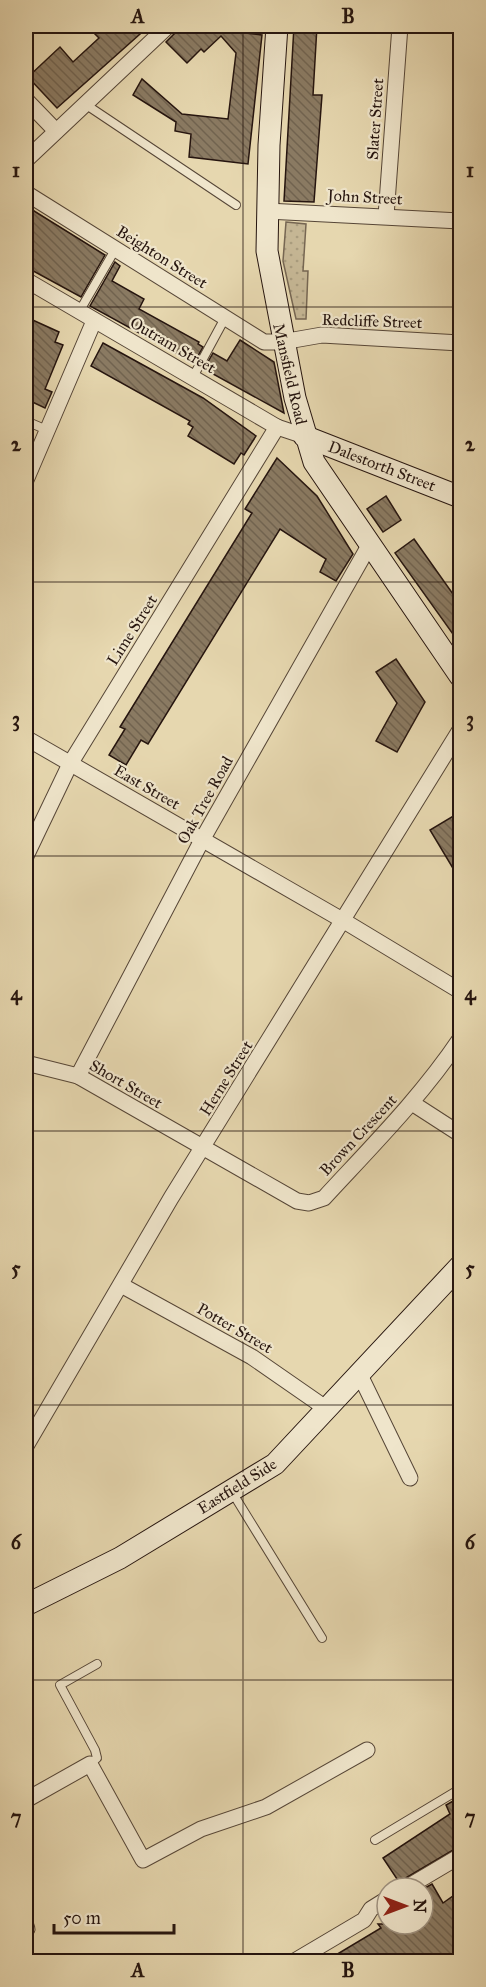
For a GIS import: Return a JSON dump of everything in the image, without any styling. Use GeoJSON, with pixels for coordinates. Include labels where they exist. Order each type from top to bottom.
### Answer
{"type":"FeatureCollection","features":[{"type":"Feature","properties":{"kind":"street"},"geometry":{"type":"LineString","coordinates":[[26,160],[168,26]]}},
{"type":"Feature","properties":{"kind":"street","name":"Mansfield Road"},"geometry":{"type":"LineString","coordinates":[[277,26],[267,251],[282,342],[304,436],[314,462],[460,676]]}},
{"type":"Feature","properties":{"kind":"street","name":"Slater Street"},"geometry":{"type":"LineString","coordinates":[[386,216],[400,26]]}},
{"type":"Feature","properties":{"kind":"street"},"geometry":{"type":"LineString","coordinates":[[26,100],[56,131]]}},
{"type":"Feature","properties":{"kind":"street","name":"Beighton Street"},"geometry":{"type":"LineString","coordinates":[[26,193],[264,342],[282,342]]}},
{"type":"Feature","properties":{"kind":"street","name":"John Street"},"geometry":{"type":"LineString","coordinates":[[267,211],[460,221]]}},
{"type":"Feature","properties":{"kind":"street","name":"Outram Street"},"geometry":{"type":"LineString","coordinates":[[26,280],[277,427],[304,436]]}},
{"type":"Feature","properties":{"kind":"street"},"geometry":{"type":"LineString","coordinates":[[26,476],[94,321]]}},
{"type":"Feature","properties":{"kind":"street","name":"Redcliffe Street"},"geometry":{"type":"LineString","coordinates":[[282,342],[322,335],[460,343]]}},
{"type":"Feature","properties":{"kind":"street","name":"Lime Street"},"geometry":{"type":"LineString","coordinates":[[26,856],[70,764],[277,427]]}},
{"type":"Feature","properties":{"kind":"street","name":"Dalestorth Street"},"geometry":{"type":"LineString","coordinates":[[304,436],[460,496]]}},
{"type":"Feature","properties":{"kind":"street","name":"Oak Tree Road"},"geometry":{"type":"LineString","coordinates":[[78,1077],[202,840],[370,544]]}},
{"type":"Feature","properties":{"kind":"street","name":"Herne Street"},"geometry":{"type":"LineString","coordinates":[[26,1446],[171,1198],[203,1150],[460,730]]}},
{"type":"Feature","properties":{"kind":"street","name":"East Street"},"geometry":{"type":"LineString","coordinates":[[26,738],[344,921]]}},
{"type":"Feature","properties":{"kind":"street"},"geometry":{"type":"LineString","coordinates":[[344,921],[460,991]]}},
{"type":"Feature","properties":{"kind":"street","name":"Brown Crescent"},"geometry":{"type":"LineString","coordinates":[[203,1150],[297,1201],[309,1203],[324,1198],[434,1079],[460,1039]]}},
{"type":"Feature","properties":{"kind":"street","name":"Short Street"},"geometry":{"type":"LineString","coordinates":[[26,1063],[78,1077],[203,1150]]}},
{"type":"Feature","properties":{"kind":"street","name":"Brown Crescent"},"geometry":{"type":"LineString","coordinates":[[412,1102],[460,1134]]}},
{"type":"Feature","properties":{"kind":"street","name":"Eastfield Side"},"geometry":{"type":"LineString","coordinates":[[26,1605],[120,1558],[275,1464],[460,1266]]}},
{"type":"Feature","properties":{"kind":"street","name":"Potter Street"},"geometry":{"type":"LineString","coordinates":[[121,1285],[252,1357],[327,1409]]}},
{"type":"Feature","properties":{"kind":"street"},"geometry":{"type":"LineString","coordinates":[[359,1373],[410,1478]]}},
{"type":"Feature","properties":{"kind":"street"},"geometry":{"type":"LineString","coordinates":[[26,1800],[90,1764],[143,1860],[201,1829],[266,1807],[367,1750]]}},
{"type":"Feature","properties":{"kind":"street"},"geometry":{"type":"LineString","coordinates":[[426,1876],[460,1856]]}},
{"type":"Feature","properties":{"kind":"street"},"geometry":{"type":"LineString","coordinates":[[293,1962],[364,1920],[375,1906]]}},
{"type":"Feature","properties":{"kind":"lane"},"geometry":{"type":"LineString","coordinates":[[84,103],[236,205]]}},
{"type":"Feature","properties":{"kind":"lane"},"geometry":{"type":"LineString","coordinates":[[79,312],[116,248]]}},
{"type":"Feature","properties":{"kind":"lane"},"geometry":{"type":"LineString","coordinates":[[193,377],[225,318]]}},
{"type":"Feature","properties":{"kind":"lane"},"geometry":{"type":"LineString","coordinates":[[26,421],[47,430]]}},
{"type":"Feature","properties":{"kind":"lane"},"geometry":{"type":"LineString","coordinates":[[231,1491],[322,1638]]}},
{"type":"Feature","properties":{"kind":"lane"},"geometry":{"type":"LineString","coordinates":[[90,1764],[96,1758],[95,1749],[60,1685],[97,1664]]}},
{"type":"Feature","properties":{"kind":"lane"},"geometry":{"type":"LineString","coordinates":[[375,1840],[460,1789]]}},
{"type":"Feature","properties":{"kind":"shaded area"},"geometry":{"type":"Polygon","coordinates":[[[286,222],[306,224],[303,271],[308,271],[306,319],[296,319],[283,261],[286,222]]]}},
{"type":"Feature","properties":{"kind":"building"},"geometry":{"type":"Polygon","coordinates":[[[100,26],[149,26],[57,108],[28,77],[60,47],[73,62],[99,38],[93,32],[100,26]]]}},
{"type":"Feature","properties":{"kind":"building"},"geometry":{"type":"Polygon","coordinates":[[[178,26],[244,26],[236,32],[262,35],[248,164],[189,157],[191,134],[175,131],[176,122],[133,95],[142,79],[182,114],[228,119],[236,53],[221,36],[204,52],[201,49],[187,63],[166,42],[178,26]]]}},
{"type":"Feature","properties":{"kind":"building"},"geometry":{"type":"Polygon","coordinates":[[[294,26],[317,26],[313,95],[322,95],[314,202],[284,201],[294,26]]]}},
{"type":"Feature","properties":{"kind":"building"},"geometry":{"type":"Polygon","coordinates":[[[26,206],[105,255],[81,297],[26,267],[26,206]]]}},
{"type":"Feature","properties":{"kind":"building"},"geometry":{"type":"Polygon","coordinates":[[[115,262],[120,266],[112,281],[144,299],[139,309],[199,342],[198,344],[203,347],[194,363],[90,306],[115,262]]]}},
{"type":"Feature","properties":{"kind":"building"},"geometry":{"type":"Polygon","coordinates":[[[26,317],[59,332],[55,342],[63,345],[45,389],[52,392],[45,408],[26,399],[26,317]]]}},
{"type":"Feature","properties":{"kind":"building"},"geometry":{"type":"Polygon","coordinates":[[[240,340],[274,362],[284,413],[204,369],[213,353],[227,361],[240,340]]]}},
{"type":"Feature","properties":{"kind":"building"},"geometry":{"type":"Polygon","coordinates":[[[103,343],[203,398],[256,436],[244,455],[241,453],[234,464],[188,436],[193,427],[188,424],[190,421],[91,366],[103,343]]]}},
{"type":"Feature","properties":{"kind":"building"},"geometry":{"type":"Polygon","coordinates":[[[277,458],[317,496],[353,554],[336,581],[320,572],[326,559],[280,529],[148,744],[141,740],[126,765],[109,755],[125,729],[120,727],[252,513],[245,509],[277,458]]]}},
{"type":"Feature","properties":{"kind":"building"},"geometry":{"type":"Polygon","coordinates":[[[386,496],[401,520],[383,532],[367,509],[386,496]]]}},
{"type":"Feature","properties":{"kind":"building"},"geometry":{"type":"Polygon","coordinates":[[[414,539],[460,604],[460,644],[395,553],[414,539]]]}},
{"type":"Feature","properties":{"kind":"building"},"geometry":{"type":"Polygon","coordinates":[[[396,659],[425,702],[397,752],[376,741],[397,703],[376,672],[396,659]]]}},
{"type":"Feature","properties":{"kind":"building"},"geometry":{"type":"Polygon","coordinates":[[[460,812],[460,880],[430,830],[460,812]]]}},
{"type":"Feature","properties":{"kind":"building"},"geometry":{"type":"Polygon","coordinates":[[[460,1797],[460,1846],[409,1876],[395,1876],[383,1858],[450,1814],[446,1805],[460,1797]]]}},
{"type":"Feature","properties":{"kind":"building"},"geometry":{"type":"Polygon","coordinates":[[[435,1889],[443,1903],[460,1891],[460,1956],[450,1962],[376,1962],[373,1956],[364,1962],[324,1962],[375,1932],[375,1936],[435,1936],[435,1889]]]}}]}
